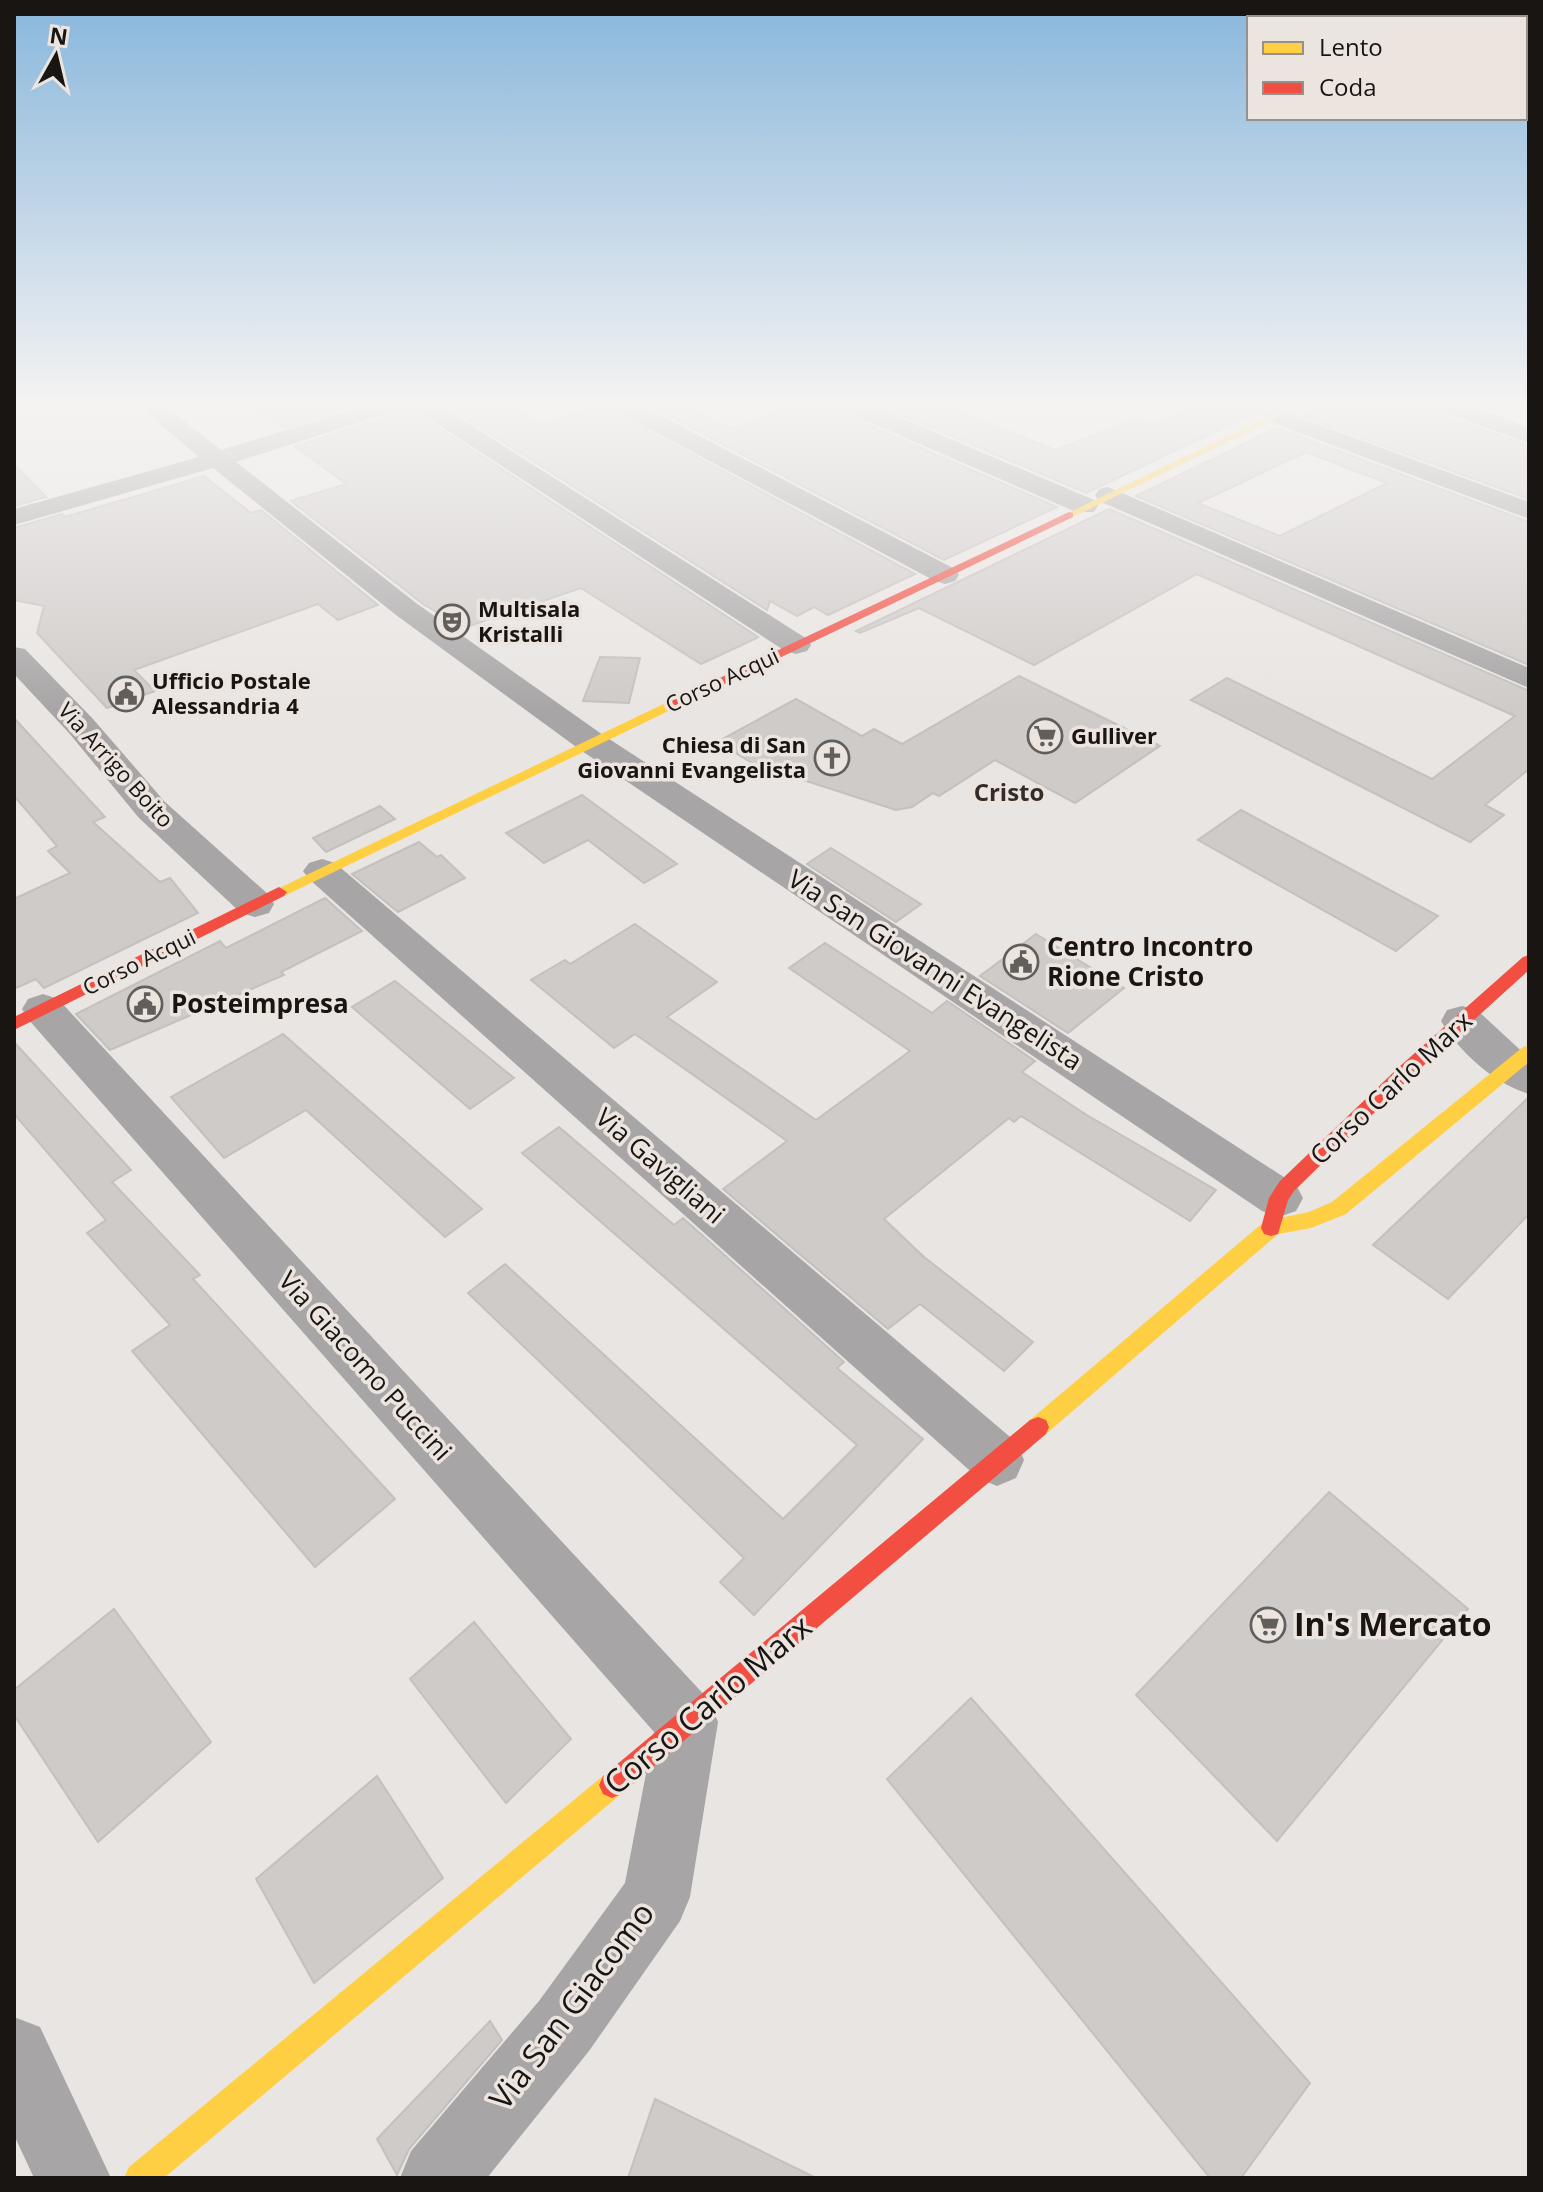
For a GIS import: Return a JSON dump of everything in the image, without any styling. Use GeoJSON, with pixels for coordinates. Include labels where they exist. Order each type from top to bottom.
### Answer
{"type":"FeatureCollection","features":[{"type":"Feature","properties":{"kind":"street"},"geometry":{"type":"LineString","coordinates":[[14,517],[55,505]]}},
{"type":"Feature","properties":{"kind":"street","name":"Via San Giovanni Evangelista"},"geometry":{"type":"LineString","coordinates":[[277,505],[406,609],[591,742],[1275,1213]]}},
{"type":"Feature","properties":{"kind":"street"},"geometry":{"type":"LineString","coordinates":[[579,505],[796,645]]}},
{"type":"Feature","properties":{"kind":"street"},"geometry":{"type":"LineString","coordinates":[[812,505],[945,575]]}},
{"type":"Feature","properties":{"kind":"street","name":"Corso Acqui"},"geometry":{"type":"LineString","coordinates":[[29,1016],[322,871],[1087,505]]}},
{"type":"Feature","properties":{"kind":"street"},"geometry":{"type":"LineString","coordinates":[[1106,505],[1529,679]]}},
{"type":"Feature","properties":{"kind":"street","name":"Via Arrigo Boito"},"geometry":{"type":"LineString","coordinates":[[14,656],[81,726],[152,810],[255,904]]}},
{"type":"Feature","properties":{"kind":"street","name":"Via Gavigliani"},"geometry":{"type":"LineString","coordinates":[[322,871],[997,1460]]}},
{"type":"Feature","properties":{"kind":"street","name":"Corso Carlo Marx"},"geometry":{"type":"LineString","coordinates":[[140,2178],[997,1460],[1275,1213],[1349,1125],[1529,961]]}},
{"type":"Feature","properties":{"kind":"street","name":"Via Giacomo Puccini"},"geometry":{"type":"LineString","coordinates":[[29,1016],[687,1722]]}},
{"type":"Feature","properties":{"kind":"street"},"geometry":{"type":"LineString","coordinates":[[1462,1021],[1524,1060]]}},
{"type":"Feature","properties":{"kind":"street","name":"Corso Carlo Marx"},"geometry":{"type":"LineString","coordinates":[[1275,1213],[1311,1220],[1339,1208],[1524,1060]]}},
{"type":"Feature","properties":{"kind":"street","name":"Via San Giacomo"},"geometry":{"type":"LineString","coordinates":[[438,2178],[564,2026],[656,1897],[687,1722]]}},
{"type":"Feature","properties":{"kind":"street"},"geometry":{"type":"LineString","coordinates":[[14,2053],[73,2178]]}},
{"type":"Feature","properties":{"kind":"building"},"geometry":{"type":"Polygon","coordinates":[[[105,505],[241,505],[251,513],[261,510],[378,605],[338,620],[318,604],[134,670],[155,691],[107,708],[37,633],[44,606],[14,600],[14,528],[62,514],[65,517],[105,505]]]}},
{"type":"Feature","properties":{"kind":"building"},"geometry":{"type":"Polygon","coordinates":[[[297,505],[557,505],[758,637],[701,664],[581,588],[464,628],[423,604],[297,505]]]}},
{"type":"Feature","properties":{"kind":"building"},"geometry":{"type":"Polygon","coordinates":[[[603,505],[787,505],[915,574],[828,615],[814,607],[797,616],[770,601],[767,610],[603,505]]]}},
{"type":"Feature","properties":{"kind":"building"},"geometry":{"type":"Polygon","coordinates":[[[839,505],[1057,507],[944,560],[839,505]]]}},
{"type":"Feature","properties":{"kind":"building"},"geometry":{"type":"Polygon","coordinates":[[[1158,505],[1204,505],[1280,536],[1342,505],[1484,505],[1529,522],[1529,665],[1158,505]]]}},
{"type":"Feature","properties":{"kind":"building"},"geometry":{"type":"Polygon","coordinates":[[[1109,509],[1529,691],[1529,769],[1485,805],[1504,815],[1470,842],[1191,700],[1227,678],[1432,779],[1515,716],[1197,574],[1034,665],[919,608],[860,633],[856,631],[1109,509]]]}},
{"type":"Feature","properties":{"kind":"building"},"geometry":{"type":"Polygon","coordinates":[[[600,657],[640,658],[629,703],[583,701],[600,657]]]}},
{"type":"Feature","properties":{"kind":"building"},"geometry":{"type":"Polygon","coordinates":[[[1019,676],[1160,746],[1075,803],[995,760],[939,796],[933,793],[912,807],[896,810],[754,764],[717,742],[796,699],[862,736],[874,729],[902,744],[1019,676]]]}},
{"type":"Feature","properties":{"kind":"building"},"geometry":{"type":"Polygon","coordinates":[[[14,718],[105,817],[93,822],[160,882],[170,878],[198,913],[44,988],[36,979],[14,989],[14,899],[70,873],[48,851],[57,846],[14,796],[14,718]]]}},
{"type":"Feature","properties":{"kind":"building"},"geometry":{"type":"Polygon","coordinates":[[[582,795],[677,864],[644,883],[588,840],[544,863],[506,833],[582,795]]]}},
{"type":"Feature","properties":{"kind":"building"},"geometry":{"type":"Polygon","coordinates":[[[380,806],[395,819],[326,852],[313,838],[380,806]]]}},
{"type":"Feature","properties":{"kind":"building"},"geometry":{"type":"Polygon","coordinates":[[[1241,810],[1438,916],[1396,951],[1198,840],[1241,810]]]}},
{"type":"Feature","properties":{"kind":"building"},"geometry":{"type":"Polygon","coordinates":[[[419,842],[437,857],[441,855],[465,878],[398,912],[352,874],[419,842]]]}},
{"type":"Feature","properties":{"kind":"building"},"geometry":{"type":"Polygon","coordinates":[[[831,848],[921,904],[896,922],[807,864],[831,848]]]}},
{"type":"Feature","properties":{"kind":"building"},"geometry":{"type":"Polygon","coordinates":[[[325,898],[362,931],[281,972],[284,975],[110,1050],[76,1014],[220,941],[226,948],[325,898]]]}},
{"type":"Feature","properties":{"kind":"building"},"geometry":{"type":"Polygon","coordinates":[[[635,924],[717,982],[667,1017],[816,1120],[910,1051],[789,968],[825,943],[932,1013],[947,1001],[1035,1061],[1022,1072],[1085,1114],[1216,1190],[1190,1221],[1021,1116],[1014,1122],[1009,1118],[884,1219],[924,1257],[1033,1342],[1004,1371],[920,1304],[888,1329],[723,1189],[787,1141],[635,1034],[614,1048],[531,980],[565,960],[570,964],[635,924]]]}},
{"type":"Feature","properties":{"kind":"building"},"geometry":{"type":"Polygon","coordinates":[[[1036,934],[1124,988],[1068,1033],[980,976],[1036,934]]]}},
{"type":"Feature","properties":{"kind":"building"},"geometry":{"type":"Polygon","coordinates":[[[395,981],[514,1078],[470,1109],[352,1007],[395,981]]]}},
{"type":"Feature","properties":{"kind":"building"},"geometry":{"type":"Polygon","coordinates":[[[283,1034],[482,1209],[445,1237],[306,1110],[224,1158],[171,1097],[283,1034]]]}},
{"type":"Feature","properties":{"kind":"building"},"geometry":{"type":"Polygon","coordinates":[[[14,1042],[131,1170],[112,1182],[200,1275],[193,1279],[395,1499],[315,1567],[132,1351],[170,1325],[87,1233],[106,1220],[14,1114],[14,1042]]]}},
{"type":"Feature","properties":{"kind":"building"},"geometry":{"type":"Polygon","coordinates":[[[1529,1097],[1529,1214],[1448,1299],[1373,1245],[1529,1097]]]}},
{"type":"Feature","properties":{"kind":"building"},"geometry":{"type":"Polygon","coordinates":[[[559,1127],[674,1225],[683,1218],[844,1362],[837,1368],[923,1439],[754,1615],[720,1582],[744,1558],[468,1293],[505,1264],[783,1519],[857,1445],[522,1153],[559,1127]]]}},
{"type":"Feature","properties":{"kind":"building"},"geometry":{"type":"Polygon","coordinates":[[[1329,1492],[1468,1609],[1277,1841],[1136,1695],[1329,1492]]]}},
{"type":"Feature","properties":{"kind":"building"},"geometry":{"type":"Polygon","coordinates":[[[114,1609],[211,1742],[98,1842],[14,1715],[14,1690],[114,1609]]]}},
{"type":"Feature","properties":{"kind":"building"},"geometry":{"type":"Polygon","coordinates":[[[474,1622],[571,1739],[506,1803],[410,1679],[474,1622]]]}},
{"type":"Feature","properties":{"kind":"building"},"geometry":{"type":"Polygon","coordinates":[[[971,1698],[1310,2083],[1241,2178],[1210,2178],[887,1779],[971,1698]]]}},
{"type":"Feature","properties":{"kind":"building"},"geometry":{"type":"Polygon","coordinates":[[[377,1776],[443,1878],[314,1983],[256,1879],[377,1776]]]}},
{"type":"Feature","properties":{"kind":"building"},"geometry":{"type":"Polygon","coordinates":[[[490,2021],[502,2040],[409,2149],[397,2175],[377,2139],[490,2021]]]}},
{"type":"Feature","properties":{"kind":"building"},"geometry":{"type":"Polygon","coordinates":[[[655,2099],[816,2178],[628,2178],[655,2099]]]}},
{"type":"Feature","properties":{"kind":"traffic: slow"},"geometry":{"type":"LineString","coordinates":[[1069,515],[1089,505]]}},
{"type":"Feature","properties":{"kind":"traffic: slow"},"geometry":{"type":"LineString","coordinates":[[279,892],[674,703]]}},
{"type":"Feature","properties":{"kind":"traffic: slow"},"geometry":{"type":"LineString","coordinates":[[1272,1227],[1311,1220],[1339,1208],[1529,1052]]}},
{"type":"Feature","properties":{"kind":"traffic: slow"},"geometry":{"type":"LineString","coordinates":[[1038,1427],[1271,1228]]}},
{"type":"Feature","properties":{"kind":"traffic: slow"},"geometry":{"type":"LineString","coordinates":[[140,2178],[612,1785]]}},
{"type":"Feature","properties":{"kind":"traffic: jam"},"geometry":{"type":"LineString","coordinates":[[674,703],[1069,515]]}},
{"type":"Feature","properties":{"kind":"traffic: jam"},"geometry":{"type":"LineString","coordinates":[[14,1024],[279,892]]}},
{"type":"Feature","properties":{"kind":"traffic: jam"},"geometry":{"type":"LineString","coordinates":[[1271,1228],[1279,1198],[1287,1186],[1405,1072],[1529,961]]}},
{"type":"Feature","properties":{"kind":"traffic: jam"},"geometry":{"type":"LineString","coordinates":[[612,1785],[1038,1427]]}},
{"type":"Feature","properties":{"kind":"place","name":"Multisala Kristalli"},"geometry":{"type":"Point","coordinates":[452,622]}},
{"type":"Feature","properties":{"kind":"place","name":"Ufficio Postale Alessandria 4"},"geometry":{"type":"Point","coordinates":[126,694]}},
{"type":"Feature","properties":{"kind":"place","name":"Gulliver"},"geometry":{"type":"Point","coordinates":[1045,736]}},
{"type":"Feature","properties":{"kind":"place","name":"Chiesa di San Giovanni Evangelista"},"geometry":{"type":"Point","coordinates":[832,758]}},
{"type":"Feature","properties":{"kind":"place","name":"Centro Incontro Rione Cristo"},"geometry":{"type":"Point","coordinates":[1021,962]}},
{"type":"Feature","properties":{"kind":"place","name":"Posteimpresa"},"geometry":{"type":"Point","coordinates":[145,1004]}},
{"type":"Feature","properties":{"kind":"place","name":"In's Mercato"},"geometry":{"type":"Point","coordinates":[1268,1625]}},
{"type":"Feature","properties":{"kind":"district","name":"Cristo"},"geometry":{"type":"Point","coordinates":[1009,793]}}]}
